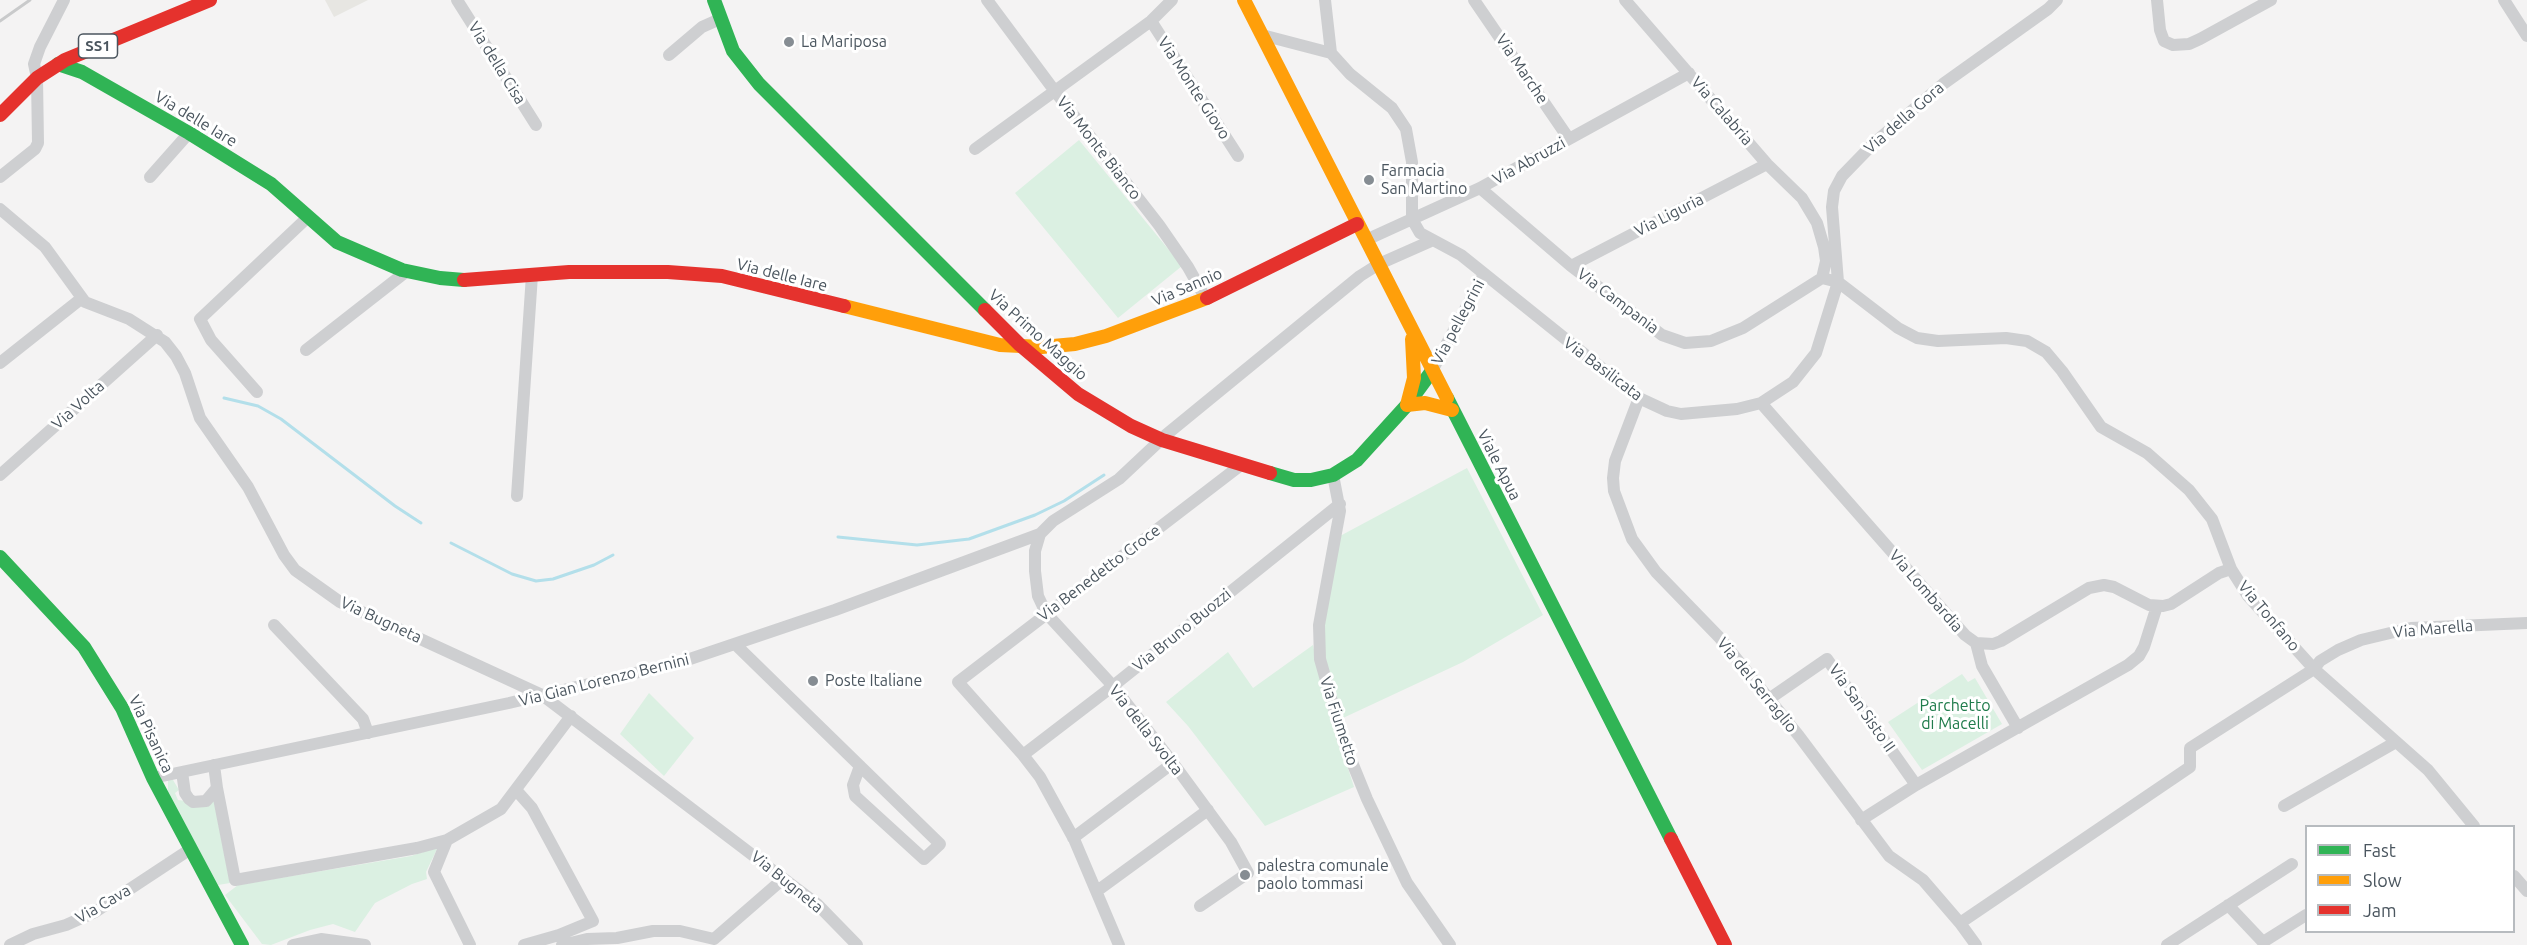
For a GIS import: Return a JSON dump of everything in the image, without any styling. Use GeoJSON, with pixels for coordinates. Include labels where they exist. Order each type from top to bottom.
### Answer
{"type":"FeatureCollection","features":[{"type":"Feature","properties":{"kind":"street"},"geometry":{"type":"LineString","coordinates":[[0,177],[35,149],[38,143],[37,78],[34,64],[64,0]]}},
{"type":"Feature","properties":{"kind":"street","name":"SS1"},"geometry":{"type":"LineString","coordinates":[[0,115],[37,78],[58,64],[210,0]]}},
{"type":"Feature","properties":{"kind":"street","name":"Via della Cisa"},"geometry":{"type":"LineString","coordinates":[[457,0],[536,125]]}},
{"type":"Feature","properties":{"kind":"street","name":"Via Primo Maggio"},"geometry":{"type":"LineString","coordinates":[[714,0],[733,51],[759,84],[1020,345],[1078,394],[1107,413],[1162,440],[1294,480],[1311,480],[1333,475],[1357,460],[1407,405],[1432,371]]}},
{"type":"Feature","properties":{"kind":"street","name":"Via Monte Bianco"},"geometry":{"type":"LineString","coordinates":[[987,0],[1159,225],[1188,267],[1206,299]]}},
{"type":"Feature","properties":{"kind":"street"},"geometry":{"type":"LineString","coordinates":[[975,149],[1151,21],[1172,0]]}},
{"type":"Feature","properties":{"kind":"street","name":"Viale Apua"},"geometry":{"type":"LineString","coordinates":[[1244,0],[1725,945]]}},
{"type":"Feature","properties":{"kind":"street"},"geometry":{"type":"LineString","coordinates":[[1325,0],[1331,53]]}},
{"type":"Feature","properties":{"kind":"street","name":"Via Marche"},"geometry":{"type":"LineString","coordinates":[[1474,0],[1569,139]]}},
{"type":"Feature","properties":{"kind":"street","name":"Via Calabria"},"geometry":{"type":"LineString","coordinates":[[1625,0],[1767,164],[1802,198],[1817,224],[1826,261],[1822,278]]}},
{"type":"Feature","properties":{"kind":"street","name":"Via della Gora"},"geometry":{"type":"LineString","coordinates":[[1838,282],[1833,220],[1834,191],[1842,176],[1874,143],[1943,84],[2048,9],[2056,0]]}},
{"type":"Feature","properties":{"kind":"street"},"geometry":{"type":"LineString","coordinates":[[2157,0],[2160,30],[2164,41],[2173,45],[2189,44],[2200,39],[2271,0]]}},
{"type":"Feature","properties":{"kind":"street"},"geometry":{"type":"LineString","coordinates":[[2504,0],[2527,36]]}},
{"type":"Feature","properties":{"kind":"street"},"geometry":{"type":"LineString","coordinates":[[669,55],[702,27],[720,20]]}},
{"type":"Feature","properties":{"kind":"street","name":"Via Monte Giovo"},"geometry":{"type":"LineString","coordinates":[[1151,21],[1238,156]]}},
{"type":"Feature","properties":{"kind":"street"},"geometry":{"type":"LineString","coordinates":[[1262,35],[1331,53],[1350,74],[1392,108],[1406,129],[1412,162],[1412,219]]}},
{"type":"Feature","properties":{"kind":"street","name":"Via delle Iare"},"geometry":{"type":"LineString","coordinates":[[58,64],[82,72],[189,133],[271,184],[338,243],[371,259],[407,271],[440,278],[471,280],[569,272],[657,272],[722,276],[1000,345],[1020,345]]}},
{"type":"Feature","properties":{"kind":"street","name":"Via Abruzzi"},"geometry":{"type":"LineString","coordinates":[[1366,240],[1480,188],[1689,73]]}},
{"type":"Feature","properties":{"kind":"street"},"geometry":{"type":"LineString","coordinates":[[150,177],[189,133]]}},
{"type":"Feature","properties":{"kind":"street","name":"Via Liguria"},"geometry":{"type":"LineString","coordinates":[[1571,266],[1767,164]]}},
{"type":"Feature","properties":{"kind":"street","name":"Via Campania"},"geometry":{"type":"LineString","coordinates":[[1480,188],[1571,266],[1662,335],[1685,343],[1711,341],[1743,328],[1822,278]]}},
{"type":"Feature","properties":{"kind":"street","name":"Via Bugneta"},"geometry":{"type":"LineString","coordinates":[[0,209],[45,247],[82,298],[96,308],[129,319],[157,335],[176,356],[185,373],[200,418],[248,487],[284,555],[296,570],[340,602],[542,695],[817,904],[857,945]]}},
{"type":"Feature","properties":{"kind":"street"},"geometry":{"type":"LineString","coordinates":[[257,392],[211,340],[200,319],[307,218]]}},
{"type":"Feature","properties":{"kind":"street","name":"Via Basilicata"},"geometry":{"type":"LineString","coordinates":[[1412,219],[1420,233],[1431,241],[1461,255],[1639,398],[1667,411],[1681,414],[1737,409],[1761,403],[1793,382],[1812,360],[1829,317],[1838,282]]}},
{"type":"Feature","properties":{"kind":"street"},"geometry":{"type":"LineString","coordinates":[[1817,224],[1833,220]]}},
{"type":"Feature","properties":{"kind":"street","name":"Via Sannio"},"geometry":{"type":"LineString","coordinates":[[1020,345],[1042,347],[1094,340],[1206,299],[1357,224]]}},
{"type":"Feature","properties":{"kind":"street"},"geometry":{"type":"LineString","coordinates":[[1040,534],[1053,521],[1119,479],[1162,440],[1342,291],[1378,264],[1431,241]]}},
{"type":"Feature","properties":{"kind":"street"},"geometry":{"type":"LineString","coordinates":[[306,350],[407,271]]}},
{"type":"Feature","properties":{"kind":"street","name":"Via pellegrini"},"geometry":{"type":"LineString","coordinates":[[1432,371],[1484,274]]}},
{"type":"Feature","properties":{"kind":"street"},"geometry":{"type":"LineString","coordinates":[[517,496],[532,275]]}},
{"type":"Feature","properties":{"kind":"street"},"geometry":{"type":"LineString","coordinates":[[1822,278],[1838,282]]}},
{"type":"Feature","properties":{"kind":"street","name":"Via Tonfano"},"geometry":{"type":"LineString","coordinates":[[1838,282],[1898,328],[1917,338],[1938,341],[2006,338],[2027,341],[2046,352],[2101,427],[2147,453],[2189,490],[2212,519],[2231,569],[2248,596],[2314,669],[2428,770],[2473,825]]}},
{"type":"Feature","properties":{"kind":"street"},"geometry":{"type":"LineString","coordinates":[[0,363],[82,298]]}},
{"type":"Feature","properties":{"kind":"street"},"geometry":{"type":"LineString","coordinates":[[1411,329],[1414,378],[1407,405],[1425,403],[1452,410]]}},
{"type":"Feature","properties":{"kind":"street","name":"Via Volta"},"geometry":{"type":"LineString","coordinates":[[0,475],[157,335]]}},
{"type":"Feature","properties":{"kind":"street","name":"Via del Serraglio"},"geometry":{"type":"LineString","coordinates":[[1639,398],[1614,470],[1614,491],[1625,523],[1636,545],[1656,572],[1719,638],[1769,699],[1889,856],[1923,880],[1976,945]]}},
{"type":"Feature","properties":{"kind":"street","name":"Via Lombardia"},"geometry":{"type":"LineString","coordinates":[[1761,403],[1965,635],[1976,643],[1993,644],[2001,641],[2076,595],[2097,586],[2114,587],[2149,605],[2157,606]]}},
{"type":"Feature","properties":{"kind":"street","name":"Via Benedetto Croce"},"geometry":{"type":"LineString","coordinates":[[1023,755],[958,682],[1241,465]]}},
{"type":"Feature","properties":{"kind":"street","name":"Via Fiumetto"},"geometry":{"type":"LineString","coordinates":[[1333,475],[1340,504],[1318,625],[1320,659],[1343,740],[1366,799],[1407,883],[1450,945]]}},
{"type":"Feature","properties":{"kind":"street","name":"Via Bruno Buozzi"},"geometry":{"type":"LineString","coordinates":[[1023,755],[1113,687],[1340,504]]}},
{"type":"Feature","properties":{"kind":"street","name":"Via Gian Lorenzo Bernini"},"geometry":{"type":"LineString","coordinates":[[153,778],[637,673],[736,645],[1040,534]]}},
{"type":"Feature","properties":{"kind":"street","name":"Via della Svolta"},"geometry":{"type":"LineString","coordinates":[[1040,534],[1035,551],[1035,571],[1038,596],[1046,613],[1113,687],[1173,763],[1231,842],[1248,873],[1200,906]]}},
{"type":"Feature","properties":{"kind":"street","name":"Via Pisanica"},"geometry":{"type":"LineString","coordinates":[[0,557],[84,647],[122,708],[153,778],[189,850],[242,945]]}},
{"type":"Feature","properties":{"kind":"street"},"geometry":{"type":"LineString","coordinates":[[1861,820],[1916,785],[2128,665],[2139,656],[2144,647],[2157,606],[2171,603],[2219,573],[2231,569]]}},
{"type":"Feature","properties":{"kind":"street","name":"Via Marella"},"geometry":{"type":"LineString","coordinates":[[1960,923],[2190,767],[2190,748],[2314,669],[2320,661],[2338,650],[2392,631],[2527,623]]}},
{"type":"Feature","properties":{"kind":"street"},"geometry":{"type":"LineString","coordinates":[[274,625],[363,719],[368,733]]}},
{"type":"Feature","properties":{"kind":"street"},"geometry":{"type":"LineString","coordinates":[[1976,643],[1982,666],[2018,728]]}},
{"type":"Feature","properties":{"kind":"street"},"geometry":{"type":"LineString","coordinates":[[736,645],[940,844],[924,859],[855,795],[853,785],[860,766]]}},
{"type":"Feature","properties":{"kind":"street","name":"Via San Sisto II"},"geometry":{"type":"LineString","coordinates":[[1769,699],[1827,659],[1916,785]]}},
{"type":"Feature","properties":{"kind":"street"},"geometry":{"type":"LineString","coordinates":[[214,765],[235,880],[417,848],[447,840],[501,809],[571,716]]}},
{"type":"Feature","properties":{"kind":"street"},"geometry":{"type":"LineString","coordinates":[[2284,806],[2396,742]]}},
{"type":"Feature","properties":{"kind":"street"},"geometry":{"type":"LineString","coordinates":[[1023,755],[1040,777],[1073,838],[1119,945]]}},
{"type":"Feature","properties":{"kind":"street"},"geometry":{"type":"LineString","coordinates":[[1073,838],[1173,763]]}},
{"type":"Feature","properties":{"kind":"street"},"geometry":{"type":"LineString","coordinates":[[182,772],[185,793],[193,802],[210,798],[217,788]]}},
{"type":"Feature","properties":{"kind":"street"},"geometry":{"type":"LineString","coordinates":[[516,790],[531,807],[593,921],[559,935],[524,945]]}},
{"type":"Feature","properties":{"kind":"street"},"geometry":{"type":"LineString","coordinates":[[1097,891],[1208,810]]}},
{"type":"Feature","properties":{"kind":"street"},"geometry":{"type":"LineString","coordinates":[[447,840],[434,872],[470,945]]}},
{"type":"Feature","properties":{"kind":"street","name":"Via Cava"},"geometry":{"type":"LineString","coordinates":[[10,945],[33,934],[66,925],[95,912],[189,850]]}},
{"type":"Feature","properties":{"kind":"street"},"geometry":{"type":"LineString","coordinates":[[2167,945],[2292,864]]}},
{"type":"Feature","properties":{"kind":"street"},"geometry":{"type":"LineString","coordinates":[[2515,877],[2527,891]]}},
{"type":"Feature","properties":{"kind":"street"},"geometry":{"type":"LineString","coordinates":[[562,945],[587,939],[617,938],[652,931],[680,931],[714,939],[783,879]]}},
{"type":"Feature","properties":{"kind":"street"},"geometry":{"type":"LineString","coordinates":[[2228,906],[2263,942],[2305,916]]}},
{"type":"Feature","properties":{"kind":"street"},"geometry":{"type":"LineString","coordinates":[[293,945],[321,939],[365,945]]}},
{"type":"Feature","properties":{"kind":"shaded area"},"geometry":{"type":"Polygon","coordinates":[[[325,0],[368,0],[334,17],[325,0]]]}},
{"type":"Feature","properties":{"kind":"green space"},"geometry":{"type":"Polygon","coordinates":[[[1079,140],[1182,266],[1118,318],[1015,193],[1079,140]]]}},
{"type":"Feature","properties":{"kind":"green space"},"geometry":{"type":"Polygon","coordinates":[[[1467,468],[1543,615],[1463,662],[1343,718],[1331,683],[1322,640],[1340,536],[1467,468]]]}},
{"type":"Feature","properties":{"kind":"green space"},"geometry":{"type":"Polygon","coordinates":[[[1313,645],[1321,684],[1354,787],[1265,826],[1188,726],[1166,702],[1228,652],[1253,688],[1313,645]]]}},
{"type":"Feature","properties":{"kind":"green space","name":"Parchetto di Macelli"},"geometry":{"type":"Polygon","coordinates":[[[1962,674],[1968,682],[1975,678],[2002,724],[1922,770],[1888,722],[1962,674]]]}},
{"type":"Feature","properties":{"kind":"green space"},"geometry":{"type":"Polygon","coordinates":[[[649,693],[694,738],[664,776],[620,734],[649,693]]]}},
{"type":"Feature","properties":{"kind":"green space"},"geometry":{"type":"Polygon","coordinates":[[[168,780],[173,780],[179,790],[175,793],[178,800],[209,804],[214,801],[230,883],[218,885],[168,793],[168,780]]]}},
{"type":"Feature","properties":{"kind":"green space"},"geometry":{"type":"Polygon","coordinates":[[[438,847],[426,872],[427,879],[375,903],[355,932],[333,924],[271,945],[262,944],[225,895],[238,885],[411,856],[438,847]]]}},
{"type":"Feature","properties":{"kind":"waterway"},"geometry":{"type":"LineString","coordinates":[[224,398],[258,406],[281,419],[395,506],[421,523]]}},
{"type":"Feature","properties":{"kind":"waterway"},"geometry":{"type":"LineString","coordinates":[[838,537],[917,545],[969,539],[1035,515],[1064,501],[1104,475]]}},
{"type":"Feature","properties":{"kind":"waterway"},"geometry":{"type":"LineString","coordinates":[[451,543],[512,574],[536,581],[553,579],[594,565],[613,555]]}},
{"type":"Feature","properties":{"kind":"railway"},"geometry":{"type":"LineString","coordinates":[[0,21],[30,0]]}},
{"type":"Feature","properties":{"kind":"traffic: fast"},"geometry":{"type":"LineString","coordinates":[[714,0],[733,51],[759,84],[985,310]]}},
{"type":"Feature","properties":{"kind":"traffic: fast"},"geometry":{"type":"LineString","coordinates":[[58,64],[82,72],[189,133],[271,184],[337,242],[402,270],[440,278],[464,280]]}},
{"type":"Feature","properties":{"kind":"traffic: fast"},"geometry":{"type":"LineString","coordinates":[[1270,473],[1294,480],[1311,480],[1333,475],[1357,460],[1407,405],[1432,371]]}},
{"type":"Feature","properties":{"kind":"traffic: fast"},"geometry":{"type":"LineString","coordinates":[[1447,398],[1671,839]]}},
{"type":"Feature","properties":{"kind":"traffic: fast"},"geometry":{"type":"LineString","coordinates":[[0,557],[84,647],[122,708],[153,778],[242,945]]}},
{"type":"Feature","properties":{"kind":"traffic: slow"},"geometry":{"type":"LineString","coordinates":[[1244,0],[1447,398]]}},
{"type":"Feature","properties":{"kind":"traffic: slow"},"geometry":{"type":"LineString","coordinates":[[844,306],[1000,345],[1042,347],[1075,344],[1106,336],[1207,298]]}},
{"type":"Feature","properties":{"kind":"traffic: slow"},"geometry":{"type":"LineString","coordinates":[[1412,339],[1414,378],[1407,405],[1425,403],[1452,410]]}},
{"type":"Feature","properties":{"kind":"traffic: jam"},"geometry":{"type":"LineString","coordinates":[[0,115],[37,78],[65,60],[210,0]]}},
{"type":"Feature","properties":{"kind":"traffic: jam"},"geometry":{"type":"LineString","coordinates":[[1207,298],[1357,224]]}},
{"type":"Feature","properties":{"kind":"traffic: jam"},"geometry":{"type":"LineString","coordinates":[[464,280],[569,272],[668,272],[722,276],[844,306]]}},
{"type":"Feature","properties":{"kind":"traffic: jam"},"geometry":{"type":"LineString","coordinates":[[985,310],[1020,345],[1078,394],[1131,426],[1162,440],[1270,473]]}},
{"type":"Feature","properties":{"kind":"traffic: jam"},"geometry":{"type":"LineString","coordinates":[[1671,839],[1725,945]]}},
{"type":"Feature","properties":{"kind":"place","name":"La Mariposa"},"geometry":{"type":"Point","coordinates":[789,42]}},
{"type":"Feature","properties":{"kind":"place","name":"Farmacia San Martino"},"geometry":{"type":"Point","coordinates":[1369,180]}},
{"type":"Feature","properties":{"kind":"place","name":"Poste Italiane"},"geometry":{"type":"Point","coordinates":[813,681]}},
{"type":"Feature","properties":{"kind":"place","name":"palestra comunale paolo tommasi"},"geometry":{"type":"Point","coordinates":[1245,875]}}]}
